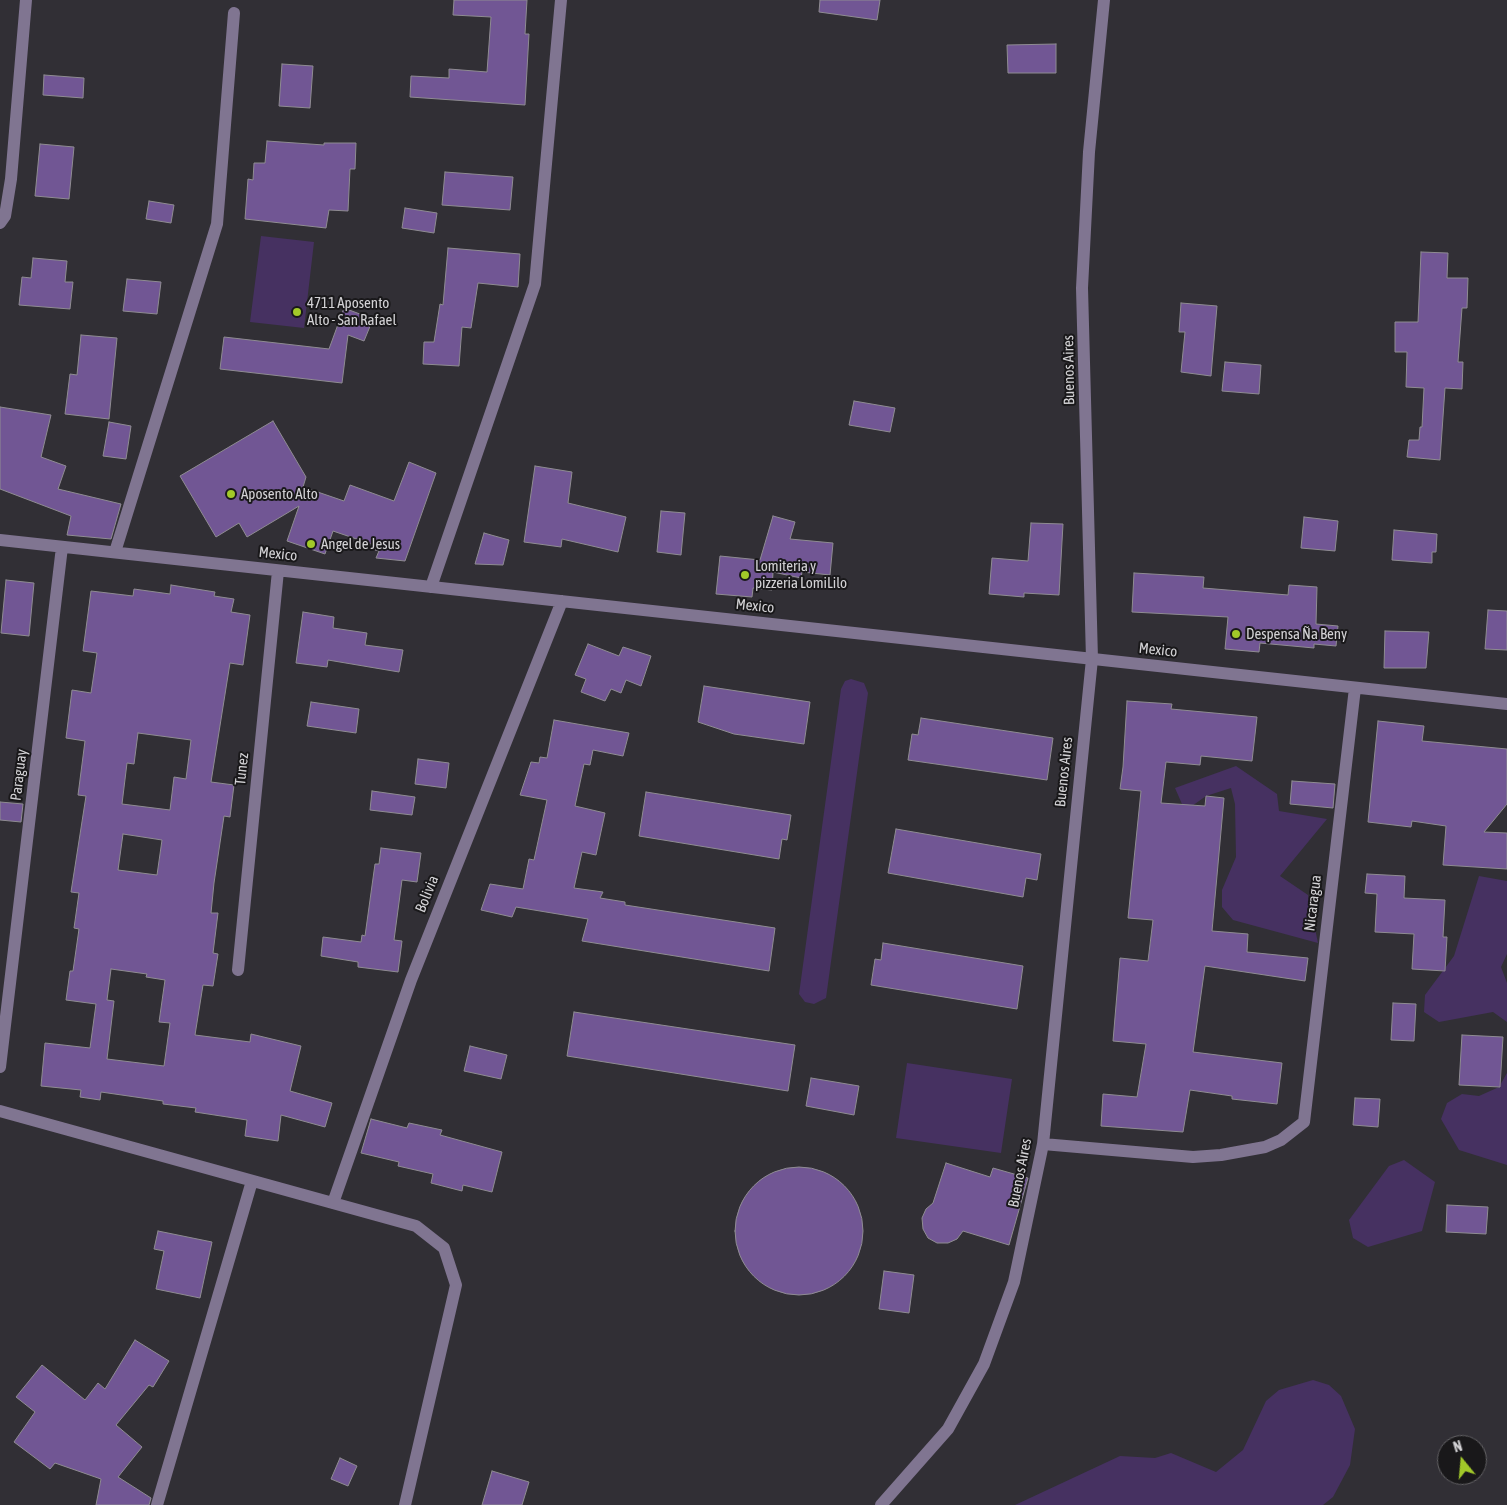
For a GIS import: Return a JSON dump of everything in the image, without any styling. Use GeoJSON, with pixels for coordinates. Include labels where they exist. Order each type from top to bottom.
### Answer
{"type":"FeatureCollection","features":[{"type":"Feature","properties":{"kind":"street"},"geometry":{"type":"LineString","coordinates":[[2,218],[11,180],[26,0]]}},
{"type":"Feature","properties":{"kind":"street"},"geometry":{"type":"LineString","coordinates":[[431,587],[535,284],[561,0]]}},
{"type":"Feature","properties":{"kind":"street","name":"Buenos Aires"},"geometry":{"type":"LineString","coordinates":[[881,1505],[948,1429],[984,1364],[1014,1282],[1043,1144],[1092,659],[1082,288],[1089,152],[1104,0]]}},
{"type":"Feature","properties":{"kind":"street"},"geometry":{"type":"LineString","coordinates":[[115,552],[217,224],[234,13]]}},
{"type":"Feature","properties":{"kind":"street","name":"Mexico"},"geometry":{"type":"LineString","coordinates":[[0,540],[1507,704]]}},
{"type":"Feature","properties":{"kind":"street","name":"Paraguay"},"geometry":{"type":"LineString","coordinates":[[0,1067],[62,547]]}},
{"type":"Feature","properties":{"kind":"street","name":"Tunez"},"geometry":{"type":"LineString","coordinates":[[238,970],[278,571]]}},
{"type":"Feature","properties":{"kind":"street","name":"Bolivia"},"geometry":{"type":"LineString","coordinates":[[333,1203],[410,980],[562,601]]}},
{"type":"Feature","properties":{"kind":"street","name":"Nicaragua"},"geometry":{"type":"LineString","coordinates":[[1043,1144],[1193,1157],[1221,1155],[1265,1147],[1281,1140],[1304,1122],[1355,688]]}},
{"type":"Feature","properties":{"kind":"street"},"geometry":{"type":"LineString","coordinates":[[0,1111],[416,1226],[444,1248],[456,1285],[405,1505]]}},
{"type":"Feature","properties":{"kind":"street"},"geometry":{"type":"LineString","coordinates":[[157,1505],[252,1181]]}},
{"type":"Feature","properties":{"kind":"shaded area"},"geometry":{"type":"Polygon","coordinates":[[[261,236],[314,242],[304,328],[250,322],[261,236]]]}},
{"type":"Feature","properties":{"kind":"shaded area"},"geometry":{"type":"Polygon","coordinates":[[[851,679],[864,683],[868,693],[826,998],[814,1004],[805,1002],[799,994],[841,689],[845,681],[851,679]]]}},
{"type":"Feature","properties":{"kind":"shaded area"},"geometry":{"type":"Polygon","coordinates":[[[1236,766],[1277,794],[1279,811],[1327,819],[1280,876],[1308,895],[1318,943],[1233,920],[1222,907],[1222,890],[1236,857],[1235,804],[1231,788],[1206,796],[1192,806],[1182,804],[1175,788],[1236,766]]]}},
{"type":"Feature","properties":{"kind":"shaded area"},"geometry":{"type":"Polygon","coordinates":[[[1479,876],[1507,881],[1507,954],[1501,967],[1507,983],[1507,1022],[1493,1012],[1439,1022],[1424,1012],[1425,995],[1454,956],[1479,876]]]}},
{"type":"Feature","properties":{"kind":"shaded area"},"geometry":{"type":"Polygon","coordinates":[[[907,1063],[1012,1079],[1001,1153],[896,1138],[907,1063]]]}},
{"type":"Feature","properties":{"kind":"shaded area"},"geometry":{"type":"Polygon","coordinates":[[[1507,1073],[1507,1165],[1459,1150],[1441,1119],[1447,1103],[1462,1094],[1479,1096],[1499,1087],[1507,1073]]]}},
{"type":"Feature","properties":{"kind":"shaded area"},"geometry":{"type":"Polygon","coordinates":[[[1404,1160],[1435,1182],[1422,1231],[1368,1247],[1353,1238],[1349,1220],[1389,1166],[1404,1160]]]}},
{"type":"Feature","properties":{"kind":"shaded area"},"geometry":{"type":"Polygon","coordinates":[[[1313,1380],[1329,1385],[1341,1396],[1355,1429],[1350,1465],[1333,1497],[1323,1505],[1015,1505],[1120,1456],[1155,1458],[1171,1453],[1216,1472],[1243,1450],[1266,1401],[1279,1390],[1313,1380]]]}},
{"type":"Feature","properties":{"kind":"building"},"geometry":{"type":"Polygon","coordinates":[[[454,0],[527,0],[525,34],[529,34],[525,105],[410,97],[411,76],[449,78],[449,69],[487,72],[491,17],[453,15],[454,0]]]}},
{"type":"Feature","properties":{"kind":"building"},"geometry":{"type":"Polygon","coordinates":[[[820,0],[880,0],[877,20],[819,12],[820,0]]]}},
{"type":"Feature","properties":{"kind":"building"},"geometry":{"type":"Polygon","coordinates":[[[1056,44],[1056,73],[1008,73],[1007,45],[1056,44]]]}},
{"type":"Feature","properties":{"kind":"building"},"geometry":{"type":"Polygon","coordinates":[[[282,64],[313,66],[310,108],[279,106],[282,64]]]}},
{"type":"Feature","properties":{"kind":"building"},"geometry":{"type":"Polygon","coordinates":[[[44,75],[84,78],[83,98],[43,95],[44,75]]]}},
{"type":"Feature","properties":{"kind":"building"},"geometry":{"type":"Polygon","coordinates":[[[267,141],[324,145],[324,143],[356,143],[355,169],[350,169],[348,211],[329,210],[326,228],[245,219],[248,179],[253,180],[254,163],[265,163],[267,141]]]}},
{"type":"Feature","properties":{"kind":"building"},"geometry":{"type":"Polygon","coordinates":[[[40,144],[74,147],[69,199],[35,196],[40,144]]]}},
{"type":"Feature","properties":{"kind":"building"},"geometry":{"type":"Polygon","coordinates":[[[445,172],[513,177],[510,210],[442,205],[445,172]]]}},
{"type":"Feature","properties":{"kind":"building"},"geometry":{"type":"Polygon","coordinates":[[[149,201],[174,205],[171,223],[146,219],[149,201]]]}},
{"type":"Feature","properties":{"kind":"building"},"geometry":{"type":"Polygon","coordinates":[[[405,208],[437,213],[434,233],[402,228],[405,208]]]}},
{"type":"Feature","properties":{"kind":"building"},"geometry":{"type":"Polygon","coordinates":[[[448,248],[520,254],[518,287],[478,283],[471,328],[462,327],[459,366],[423,364],[424,342],[434,342],[440,304],[443,305],[448,248]]]}},
{"type":"Feature","properties":{"kind":"building"},"geometry":{"type":"Polygon","coordinates":[[[1421,252],[1448,253],[1447,278],[1468,278],[1467,308],[1462,308],[1458,362],[1463,362],[1462,389],[1445,388],[1440,460],[1407,457],[1409,440],[1419,440],[1420,427],[1422,427],[1424,388],[1406,387],[1407,352],[1395,352],[1395,322],[1418,322],[1421,252]]]}},
{"type":"Feature","properties":{"kind":"building"},"geometry":{"type":"Polygon","coordinates":[[[33,258],[67,261],[65,282],[73,282],[70,309],[19,305],[22,277],[31,278],[33,258]]]}},
{"type":"Feature","properties":{"kind":"building"},"geometry":{"type":"Polygon","coordinates":[[[127,279],[161,282],[157,314],[123,311],[127,279]]]}},
{"type":"Feature","properties":{"kind":"building"},"geometry":{"type":"Polygon","coordinates":[[[1181,303],[1217,306],[1211,376],[1181,372],[1185,332],[1179,332],[1181,303]]]}},
{"type":"Feature","properties":{"kind":"building"},"geometry":{"type":"Polygon","coordinates":[[[344,308],[373,319],[364,341],[348,335],[342,383],[220,369],[224,337],[329,349],[344,308]]]}},
{"type":"Feature","properties":{"kind":"building"},"geometry":{"type":"Polygon","coordinates":[[[81,335],[117,338],[109,419],[65,414],[70,374],[77,375],[81,335]]]}},
{"type":"Feature","properties":{"kind":"building"},"geometry":{"type":"Polygon","coordinates":[[[1225,362],[1261,365],[1259,394],[1222,391],[1225,362]]]}},
{"type":"Feature","properties":{"kind":"building"},"geometry":{"type":"Polygon","coordinates":[[[854,401],[895,408],[890,432],[849,425],[854,401]]]}},
{"type":"Feature","properties":{"kind":"building"},"geometry":{"type":"Polygon","coordinates":[[[0,407],[51,415],[41,457],[66,466],[58,489],[121,504],[111,539],[67,535],[71,516],[0,489],[0,407]]]}},
{"type":"Feature","properties":{"kind":"building"},"geometry":{"type":"Polygon","coordinates":[[[273,421],[306,477],[303,487],[344,501],[350,485],[394,501],[409,462],[436,473],[405,561],[376,558],[379,551],[375,550],[377,546],[333,531],[325,554],[287,541],[299,506],[247,537],[239,523],[216,537],[180,476],[273,421]]]}},
{"type":"Feature","properties":{"kind":"building"},"geometry":{"type":"Polygon","coordinates":[[[109,422],[131,426],[126,459],[103,456],[109,422]]]}},
{"type":"Feature","properties":{"kind":"building"},"geometry":{"type":"Polygon","coordinates":[[[535,466],[572,472],[568,503],[626,517],[618,552],[562,539],[561,547],[524,542],[535,466]]]}},
{"type":"Feature","properties":{"kind":"building"},"geometry":{"type":"Polygon","coordinates":[[[661,511],[685,513],[681,555],[657,552],[661,511]]]}},
{"type":"Feature","properties":{"kind":"building"},"geometry":{"type":"Polygon","coordinates":[[[773,516],[795,522],[790,539],[833,543],[830,575],[802,572],[801,578],[773,572],[772,590],[753,588],[752,597],[716,594],[720,556],[760,560],[773,516]]]}},
{"type":"Feature","properties":{"kind":"building"},"geometry":{"type":"Polygon","coordinates":[[[1304,517],[1338,521],[1335,551],[1301,548],[1304,517]]]}},
{"type":"Feature","properties":{"kind":"building"},"geometry":{"type":"Polygon","coordinates":[[[1031,523],[1063,524],[1059,595],[1024,593],[1024,597],[989,594],[992,558],[1028,561],[1031,523]]]}},
{"type":"Feature","properties":{"kind":"building"},"geometry":{"type":"Polygon","coordinates":[[[1394,530],[1437,534],[1436,552],[1432,552],[1432,563],[1392,560],[1394,530]]]}},
{"type":"Feature","properties":{"kind":"building"},"geometry":{"type":"Polygon","coordinates":[[[484,533],[509,540],[503,565],[475,564],[484,533]]]}},
{"type":"Feature","properties":{"kind":"building"},"geometry":{"type":"Polygon","coordinates":[[[1134,573],[1204,577],[1203,588],[1288,595],[1289,585],[1317,587],[1316,624],[1338,626],[1336,646],[1314,644],[1314,648],[1260,643],[1259,652],[1225,649],[1228,617],[1132,612],[1134,573]]]}},
{"type":"Feature","properties":{"kind":"building"},"geometry":{"type":"Polygon","coordinates":[[[6,580],[34,583],[29,636],[1,633],[6,580]]]}},
{"type":"Feature","properties":{"kind":"building"},"geometry":{"type":"Polygon","coordinates":[[[171,585],[215,592],[214,596],[234,599],[231,612],[250,615],[243,665],[230,663],[211,782],[234,785],[230,817],[224,816],[211,913],[218,913],[213,953],[218,954],[213,986],[203,985],[195,1035],[250,1042],[251,1034],[301,1046],[290,1091],[332,1103],[325,1127],[281,1115],[278,1141],[245,1136],[247,1120],[195,1112],[196,1108],[163,1104],[163,1101],[101,1092],[100,1100],[80,1097],[81,1090],[41,1086],[45,1043],[90,1048],[96,1004],[66,1000],[70,971],[73,971],[79,929],[74,928],[79,893],[71,892],[86,796],[78,795],[85,741],[66,738],[72,690],[91,693],[97,653],[83,651],[91,591],[133,596],[134,589],[170,594],[171,585]],[[138,733],[134,764],[127,763],[122,804],[170,810],[174,777],[186,779],[191,740],[138,733]],[[123,834],[118,870],[157,875],[162,840],[123,834]],[[111,969],[107,1000],[114,1001],[107,1059],[164,1066],[170,1023],[159,1022],[165,980],[146,977],[147,974],[111,969]]]}},
{"type":"Feature","properties":{"kind":"building"},"geometry":{"type":"Polygon","coordinates":[[[1488,610],[1507,611],[1507,650],[1485,649],[1488,610]]]}},
{"type":"Feature","properties":{"kind":"building"},"geometry":{"type":"Polygon","coordinates":[[[303,612],[334,617],[333,628],[367,633],[365,645],[403,650],[399,672],[328,660],[327,667],[296,663],[303,612]]]}},
{"type":"Feature","properties":{"kind":"building"},"geometry":{"type":"Polygon","coordinates":[[[1385,631],[1429,632],[1426,668],[1384,668],[1385,631]]]}},
{"type":"Feature","properties":{"kind":"building"},"geometry":{"type":"Polygon","coordinates":[[[588,644],[619,656],[623,647],[651,656],[641,686],[626,680],[621,693],[611,689],[605,701],[581,692],[586,679],[575,675],[588,644]]]}},
{"type":"Feature","properties":{"kind":"building"},"geometry":{"type":"Polygon","coordinates":[[[704,686],[810,702],[804,744],[734,734],[698,722],[704,686]]]}},
{"type":"Feature","properties":{"kind":"building"},"geometry":{"type":"Polygon","coordinates":[[[1127,701],[1172,704],[1171,709],[1257,717],[1252,761],[1201,756],[1200,765],[1166,762],[1161,803],[1205,806],[1206,796],[1224,798],[1212,931],[1248,934],[1247,952],[1308,958],[1305,981],[1205,966],[1193,1052],[1282,1063],[1277,1104],[1232,1099],[1232,1096],[1190,1090],[1183,1132],[1101,1126],[1103,1094],[1137,1097],[1146,1044],[1113,1041],[1120,958],[1148,961],[1153,920],[1128,918],[1141,791],[1120,789],[1127,701]]]}},
{"type":"Feature","properties":{"kind":"building"},"geometry":{"type":"Polygon","coordinates":[[[311,702],[359,709],[356,733],[307,726],[311,702]]]}},
{"type":"Feature","properties":{"kind":"building"},"geometry":{"type":"Polygon","coordinates":[[[921,718],[1053,738],[1047,780],[908,760],[912,734],[918,735],[921,718]]]}},
{"type":"Feature","properties":{"kind":"building"},"geometry":{"type":"Polygon","coordinates":[[[554,720],[629,733],[623,756],[593,750],[590,765],[584,764],[575,806],[605,813],[596,855],[582,852],[574,888],[603,892],[600,898],[625,902],[625,905],[775,928],[769,971],[582,941],[588,919],[516,907],[512,917],[481,910],[490,884],[523,889],[529,859],[534,860],[547,800],[520,795],[531,762],[539,763],[540,757],[547,758],[554,720]]]}},
{"type":"Feature","properties":{"kind":"building"},"geometry":{"type":"Polygon","coordinates":[[[1378,721],[1424,726],[1422,741],[1507,749],[1507,804],[1484,832],[1507,833],[1507,869],[1443,865],[1446,826],[1412,821],[1411,827],[1368,822],[1378,721]]]}},
{"type":"Feature","properties":{"kind":"building"},"geometry":{"type":"Polygon","coordinates":[[[418,759],[449,763],[446,788],[415,784],[418,759]]]}},
{"type":"Feature","properties":{"kind":"building"},"geometry":{"type":"Polygon","coordinates":[[[1292,781],[1335,784],[1333,808],[1290,804],[1292,781]]]}},
{"type":"Feature","properties":{"kind":"building"},"geometry":{"type":"Polygon","coordinates":[[[372,791],[415,797],[412,815],[370,810],[372,791]]]}},
{"type":"Feature","properties":{"kind":"building"},"geometry":{"type":"Polygon","coordinates":[[[646,792],[791,815],[787,840],[782,839],[779,859],[639,836],[646,792]]]}},
{"type":"Feature","properties":{"kind":"building"},"geometry":{"type":"Polygon","coordinates":[[[0,802],[23,804],[21,822],[0,820],[0,802]]]}},
{"type":"Feature","properties":{"kind":"building"},"geometry":{"type":"Polygon","coordinates":[[[896,829],[1041,854],[1037,880],[1026,878],[1023,897],[888,873],[896,829]]]}},
{"type":"Feature","properties":{"kind":"building"},"geometry":{"type":"Polygon","coordinates":[[[381,848],[421,853],[417,882],[402,880],[394,940],[402,941],[398,972],[358,967],[358,962],[321,956],[323,937],[361,942],[362,935],[365,936],[375,864],[379,864],[381,848]]]}},
{"type":"Feature","properties":{"kind":"building"},"geometry":{"type":"Polygon","coordinates":[[[1367,874],[1405,876],[1404,898],[1445,900],[1443,937],[1447,937],[1445,971],[1412,969],[1414,934],[1375,932],[1377,894],[1365,893],[1367,874]]]}},
{"type":"Feature","properties":{"kind":"building"},"geometry":{"type":"Polygon","coordinates":[[[883,943],[1023,966],[1017,1009],[871,985],[875,959],[881,960],[883,943]]]}},
{"type":"Feature","properties":{"kind":"building"},"geometry":{"type":"Polygon","coordinates":[[[1393,1003],[1416,1004],[1414,1041],[1391,1040],[1393,1003]]]}},
{"type":"Feature","properties":{"kind":"building"},"geometry":{"type":"Polygon","coordinates":[[[574,1012],[795,1045],[788,1091],[567,1056],[574,1012]]]}},
{"type":"Feature","properties":{"kind":"building"},"geometry":{"type":"Polygon","coordinates":[[[1462,1035],[1503,1037],[1500,1087],[1459,1085],[1462,1035]]]}},
{"type":"Feature","properties":{"kind":"building"},"geometry":{"type":"Polygon","coordinates":[[[470,1046],[507,1055],[501,1079],[464,1071],[470,1046]]]}},
{"type":"Feature","properties":{"kind":"building"},"geometry":{"type":"Polygon","coordinates":[[[811,1078],[859,1086],[854,1115],[806,1106],[811,1078]]]}},
{"type":"Feature","properties":{"kind":"building"},"geometry":{"type":"Polygon","coordinates":[[[1355,1098],[1380,1099],[1378,1127],[1353,1125],[1355,1098]]]}},
{"type":"Feature","properties":{"kind":"building"},"geometry":{"type":"Polygon","coordinates":[[[371,1119],[407,1128],[409,1123],[442,1130],[440,1135],[502,1152],[492,1192],[463,1185],[462,1191],[431,1183],[433,1174],[398,1166],[399,1162],[361,1153],[371,1119]]]}},
{"type":"Feature","properties":{"kind":"building"},"geometry":{"type":"Polygon","coordinates":[[[946,1163],[990,1177],[993,1168],[1028,1178],[1009,1245],[963,1231],[957,1239],[948,1243],[937,1243],[928,1238],[923,1229],[922,1218],[926,1209],[933,1203],[946,1163]]]}},
{"type":"Feature","properties":{"kind":"building"},"geometry":{"type":"Polygon","coordinates":[[[799,1167],[812,1168],[835,1177],[853,1195],[862,1218],[862,1244],[853,1267],[835,1285],[812,1294],[799,1295],[786,1294],[763,1285],[745,1267],[736,1244],[735,1231],[736,1218],[745,1195],[763,1177],[786,1168],[799,1167]]]}},
{"type":"Feature","properties":{"kind":"building"},"geometry":{"type":"Polygon","coordinates":[[[1447,1205],[1488,1207],[1486,1234],[1446,1232],[1447,1205]]]}},
{"type":"Feature","properties":{"kind":"building"},"geometry":{"type":"Polygon","coordinates":[[[158,1231],[212,1242],[200,1298],[156,1289],[164,1251],[154,1249],[158,1231]]]}},
{"type":"Feature","properties":{"kind":"building"},"geometry":{"type":"Polygon","coordinates":[[[884,1271],[914,1275],[909,1313],[879,1309],[884,1271]]]}},
{"type":"Feature","properties":{"kind":"building"},"geometry":{"type":"Polygon","coordinates":[[[135,1340],[169,1361],[153,1387],[149,1385],[116,1425],[142,1447],[118,1477],[151,1498],[149,1505],[96,1505],[101,1479],[55,1463],[50,1469],[14,1442],[35,1412],[16,1397],[42,1365],[85,1400],[98,1383],[105,1389],[135,1340]]]}},
{"type":"Feature","properties":{"kind":"building"},"geometry":{"type":"Polygon","coordinates":[[[340,1458],[357,1466],[348,1486],[331,1479],[340,1458]]]}},
{"type":"Feature","properties":{"kind":"building"},"geometry":{"type":"Polygon","coordinates":[[[492,1471],[529,1482],[522,1505],[482,1505],[492,1471]]]}},
{"type":"Feature","properties":{"kind":"place","name":"4711 Aposento Alto - San Rafael"},"geometry":{"type":"Point","coordinates":[297,312]}},
{"type":"Feature","properties":{"kind":"place","name":"Aposento Alto"},"geometry":{"type":"Point","coordinates":[231,494]}},
{"type":"Feature","properties":{"kind":"place","name":"Angel de Jesus"},"geometry":{"type":"Point","coordinates":[311,544]}},
{"type":"Feature","properties":{"kind":"place","name":"Lomiteria y pizzeria LomiLilo"},"geometry":{"type":"Point","coordinates":[745,575]}},
{"type":"Feature","properties":{"kind":"place","name":"Despensa Ña Beny"},"geometry":{"type":"Point","coordinates":[1236,634]}}]}
